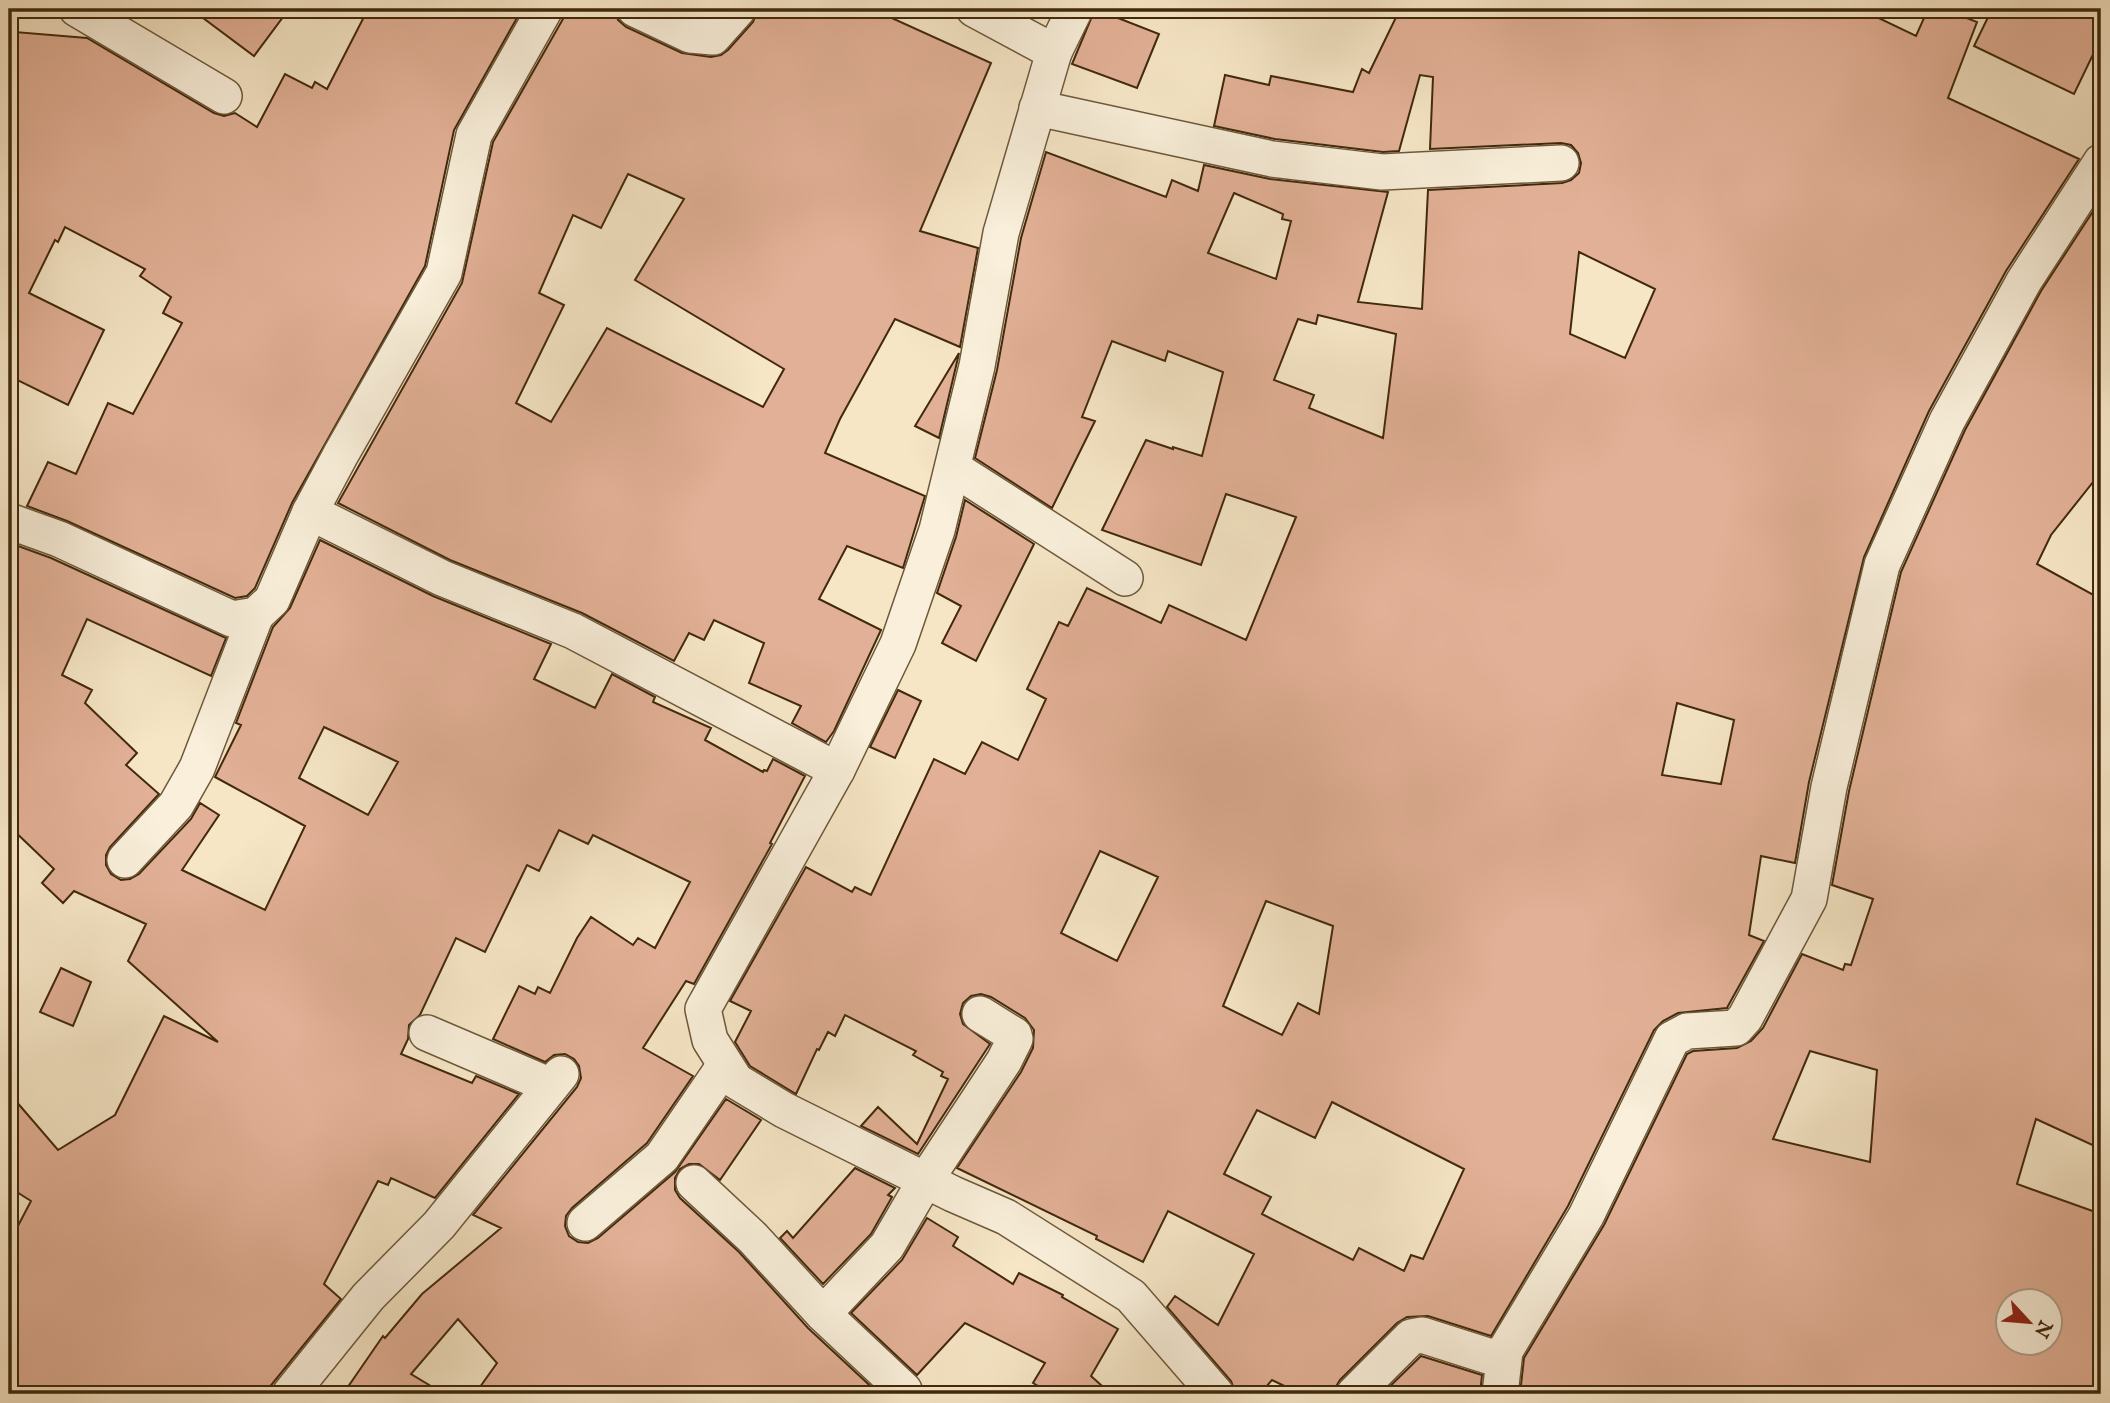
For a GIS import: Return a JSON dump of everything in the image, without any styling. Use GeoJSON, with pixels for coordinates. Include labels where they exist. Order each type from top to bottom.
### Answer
{"type":"FeatureCollection","features":[{"type":"Feature","properties":{"kind":"street"},"geometry":{"type":"LineString","coordinates":[[77,9],[224,96]]}},
{"type":"Feature","properties":{"kind":"street"},"geometry":{"type":"LineString","coordinates":[[125,860],[176,804],[197,768],[256,615],[272,600],[310,512],[444,273],[474,135],[545,9]]}},
{"type":"Feature","properties":{"kind":"street"},"geometry":{"type":"LineString","coordinates":[[635,9],[690,35],[713,37],[738,9]]}},
{"type":"Feature","properties":{"kind":"street"},"geometry":{"type":"LineString","coordinates":[[974,9],[1054,52]]}},
{"type":"Feature","properties":{"kind":"street"},"geometry":{"type":"LineString","coordinates":[[1075,9],[1054,52],[1001,233],[977,366],[953,468],[937,530],[898,644],[837,770],[703,1009],[710,1040],[736,1082],[784,1110],[925,1181],[1006,1217],[1131,1296],[1216,1394]]}},
{"type":"Feature","properties":{"kind":"street"},"geometry":{"type":"LineString","coordinates":[[1037,108],[1272,159],[1382,172],[1561,163]]}},
{"type":"Feature","properties":{"kind":"street"},"geometry":{"type":"LineString","coordinates":[[1500,1394],[1505,1351],[1586,1216],[1672,1039],[1687,1031],[1736,1028],[1745,1018],[1808,899],[1829,787],[1882,565],[1947,421],[2024,281],[2101,162]]}},
{"type":"Feature","properties":{"kind":"street"},"geometry":{"type":"LineString","coordinates":[[953,468],[1125,578]]}},
{"type":"Feature","properties":{"kind":"street"},"geometry":{"type":"LineString","coordinates":[[310,512],[442,578],[573,631],[837,770]]}},
{"type":"Feature","properties":{"kind":"street"},"geometry":{"type":"LineString","coordinates":[[9,521],[59,539],[232,619],[256,615]]}},
{"type":"Feature","properties":{"kind":"street"},"geometry":{"type":"LineString","coordinates":[[823,1314],[887,1246],[925,1181],[1004,1061],[1015,1039],[1009,1031],[980,1014]]}},
{"type":"Feature","properties":{"kind":"street"},"geometry":{"type":"LineString","coordinates":[[290,1394],[368,1297],[439,1225],[556,1080],[427,1033]]}},
{"type":"Feature","properties":{"kind":"street"},"geometry":{"type":"LineString","coordinates":[[584,1223],[662,1157],[725,1065]]}},
{"type":"Feature","properties":{"kind":"street"},"geometry":{"type":"LineString","coordinates":[[694,1183],[753,1238],[823,1314],[904,1390]]}},
{"type":"Feature","properties":{"kind":"street"},"geometry":{"type":"LineString","coordinates":[[1354,1394],[1411,1337],[1422,1335],[1488,1356],[1497,1356],[1505,1351]]}},
{"type":"Feature","properties":{"kind":"building"},"geometry":{"type":"Polygon","coordinates":[[[191,9],[289,9],[254,56],[191,9]]]}},
{"type":"Feature","properties":{"kind":"building"},"geometry":{"type":"Polygon","coordinates":[[[368,9],[522,9],[454,130],[425,266],[292,503],[255,588],[247,596],[235,598],[67,521],[27,506],[48,462],[76,474],[108,403],[133,414],[182,323],[163,313],[171,297],[140,276],[145,269],[65,227],[58,242],[55,240],[29,293],[104,330],[68,405],[9,376],[9,45],[15,32],[87,38],[214,113],[224,116],[235,113],[257,127],[285,74],[312,88],[315,82],[327,89],[368,9]]]}},
{"type":"Feature","properties":{"kind":"building"},"geometry":{"type":"Polygon","coordinates":[[[565,9],[615,9],[618,20],[626,27],[682,53],[711,57],[728,50],[753,22],[758,9],[872,9],[991,63],[920,231],[978,248],[960,347],[895,319],[840,419],[825,453],[925,496],[903,568],[847,546],[819,599],[881,630],[834,731],[826,742],[792,723],[801,706],[749,683],[764,643],[714,620],[704,640],[689,633],[674,661],[582,613],[450,560],[338,503],[462,283],[493,142],[563,19],[565,9]],[[628,174],[601,228],[573,215],[539,293],[564,305],[516,403],[551,422],[607,328],[763,407],[784,369],[635,280],[684,199],[628,174]]]}},
{"type":"Feature","properties":{"kind":"building"},"geometry":{"type":"Polygon","coordinates":[[[1095,9],[1159,34],[1137,88],[1072,64],[1095,9]]]}},
{"type":"Feature","properties":{"kind":"building"},"geometry":{"type":"Polygon","coordinates":[[[1400,9],[1860,9],[1916,36],[1928,9],[1944,9],[1977,22],[1948,98],[2079,159],[2006,271],[1929,411],[1864,557],[1809,782],[1795,863],[1761,856],[1749,935],[1764,941],[1727,1008],[1678,1013],[1663,1021],[1654,1030],[1568,1206],[1491,1336],[1428,1316],[1407,1317],[1397,1323],[1340,1380],[1334,1394],[1301,1394],[1272,1380],[1260,1394],[1236,1394],[1231,1381],[1167,1307],[1175,1296],[1218,1325],[1254,1254],[1168,1211],[1143,1262],[1096,1239],[1097,1236],[957,1168],[1021,1072],[1033,1048],[1034,1030],[1025,1018],[991,997],[981,994],[971,996],[963,1003],[960,1014],[963,1024],[990,1044],[918,1154],[861,1126],[878,1107],[917,1144],[948,1079],[941,1076],[943,1072],[913,1055],[916,1051],[845,1015],[835,1036],[828,1032],[819,1050],[817,1049],[796,1094],[750,1066],[735,1042],[751,1011],[730,1001],[806,867],[852,892],[855,887],[871,895],[934,759],[965,774],[982,742],[1018,760],[1046,699],[1027,689],[1059,622],[1068,626],[1087,588],[1161,623],[1169,605],[1246,640],[1296,517],[1226,494],[1201,565],[1102,530],[1146,440],[1202,456],[1223,372],[1168,351],[1165,361],[1112,341],[1082,417],[1095,421],[1052,508],[975,458],[997,370],[1021,238],[1046,152],[1166,197],[1172,180],[1198,191],[1204,165],[1270,179],[1388,192],[1358,302],[1422,309],[1428,190],[1562,183],[1579,173],[1581,163],[1578,153],[1571,145],[1561,143],[1430,149],[1433,77],[1420,75],[1399,151],[1383,152],[1275,139],[1214,126],[1225,75],[1269,85],[1271,76],[1353,92],[1362,69],[1369,73],[1400,9]],[[1234,193],[1208,253],[1276,279],[1291,221],[1282,219],[1283,214],[1234,193]],[[1579,252],[1570,334],[1625,358],[1655,289],[1579,252]],[[1318,315],[1316,324],[1298,319],[1274,380],[1314,395],[1309,408],[1383,438],[1396,334],[1318,315]],[[1677,703],[1662,775],[1721,784],[1734,720],[1677,703]],[[1100,851],[1061,933],[1117,961],[1158,877],[1100,851]],[[1266,901],[1223,1006],[1282,1035],[1298,1003],[1319,1014],[1333,926],[1266,901]],[[1332,1102],[1315,1138],[1257,1110],[1224,1174],[1271,1197],[1262,1214],[1353,1260],[1359,1248],[1404,1271],[1411,1255],[1423,1259],[1464,1169],[1332,1102]]]}},
{"type":"Feature","properties":{"kind":"building"},"geometry":{"type":"Polygon","coordinates":[[[1992,9],[2101,9],[2101,38],[2074,94],[1974,46],[1992,9]]]}},
{"type":"Feature","properties":{"kind":"building"},"geometry":{"type":"Polygon","coordinates":[[[2101,199],[2101,472],[2051,535],[2037,564],[2101,599],[2101,1149],[2036,1119],[2017,1184],[2101,1214],[2101,1394],[1520,1394],[1524,1358],[1604,1225],[1687,1054],[1693,1051],[1737,1048],[1751,1041],[1763,1028],[1802,954],[1843,970],[1845,964],[1851,965],[1873,899],[1832,885],[1849,791],[1901,572],[1965,430],[2041,291],[2101,199]],[[1810,1051],[1773,1139],[1870,1162],[1877,1070],[1810,1051]]]}},
{"type":"Feature","properties":{"kind":"building"},"geometry":{"type":"Polygon","coordinates":[[[959,353],[957,362],[939,438],[915,426],[959,353]]]}},
{"type":"Feature","properties":{"kind":"building"},"geometry":{"type":"Polygon","coordinates":[[[965,500],[1034,544],[976,661],[942,643],[961,606],[937,593],[965,500]]]}},
{"type":"Feature","properties":{"kind":"building"},"geometry":{"type":"Polygon","coordinates":[[[320,540],[433,596],[551,644],[534,679],[595,708],[612,674],[655,697],[653,702],[711,728],[705,740],[763,772],[767,771],[773,759],[805,776],[770,843],[772,844],[694,984],[686,981],[643,1048],[693,1076],[647,1143],[572,1208],[566,1216],[565,1226],[569,1236],[578,1242],[588,1243],[598,1238],[675,1172],[726,1099],[761,1120],[720,1180],[699,1164],[689,1164],[680,1169],[675,1178],[675,1190],[680,1198],[739,1252],[808,1328],[879,1394],[475,1394],[497,1363],[458,1319],[411,1374],[444,1394],[343,1394],[383,1336],[385,1338],[422,1294],[501,1228],[473,1215],[577,1087],[581,1078],[579,1066],[565,1054],[554,1055],[545,1062],[493,1039],[519,986],[535,994],[538,987],[550,993],[577,938],[591,917],[633,945],[638,938],[655,948],[690,882],[593,835],[588,844],[559,830],[539,871],[527,865],[485,952],[456,938],[420,1015],[409,1025],[408,1039],[401,1054],[472,1083],[476,1076],[519,1094],[435,1198],[391,1178],[388,1185],[378,1181],[324,1284],[341,1299],[264,1394],[9,1394],[9,1243],[31,1201],[9,1187],[9,1093],[58,1150],[115,1115],[164,1016],[218,1042],[128,961],[146,924],[74,891],[63,903],[42,883],[54,869],[9,826],[10,543],[51,558],[226,638],[211,676],[87,619],[62,675],[92,690],[85,703],[137,753],[126,765],[159,794],[110,847],[106,855],[106,865],[111,874],[121,880],[139,874],[191,819],[200,803],[219,815],[182,870],[265,910],[305,826],[215,777],[241,725],[236,723],[273,627],[290,608],[320,540]],[[324,727],[299,778],[368,815],[398,762],[324,727]]]}},
{"type":"Feature","properties":{"kind":"building"},"geometry":{"type":"Polygon","coordinates":[[[898,690],[921,701],[895,758],[870,747],[898,690]]]}},
{"type":"Feature","properties":{"kind":"building"},"geometry":{"type":"Polygon","coordinates":[[[61,968],[91,982],[73,1026],[40,1012],[61,968]]]}},
{"type":"Feature","properties":{"kind":"building"},"geometry":{"type":"Polygon","coordinates":[[[855,1168],[895,1188],[888,1195],[892,1197],[871,1234],[823,1284],[780,1238],[787,1231],[793,1238],[855,1168]]]}},
{"type":"Feature","properties":{"kind":"building"},"geometry":{"type":"Polygon","coordinates":[[[927,1218],[958,1237],[953,1246],[1013,1284],[1019,1273],[1063,1295],[1062,1297],[1118,1329],[1091,1376],[1111,1394],[1052,1394],[1033,1383],[1045,1363],[965,1323],[917,1375],[851,1313],[902,1260],[927,1218]]]}},
{"type":"Feature","properties":{"kind":"building"},"geometry":{"type":"Polygon","coordinates":[[[1421,1356],[1482,1375],[1480,1394],[1382,1394],[1421,1356]]]}}]}
